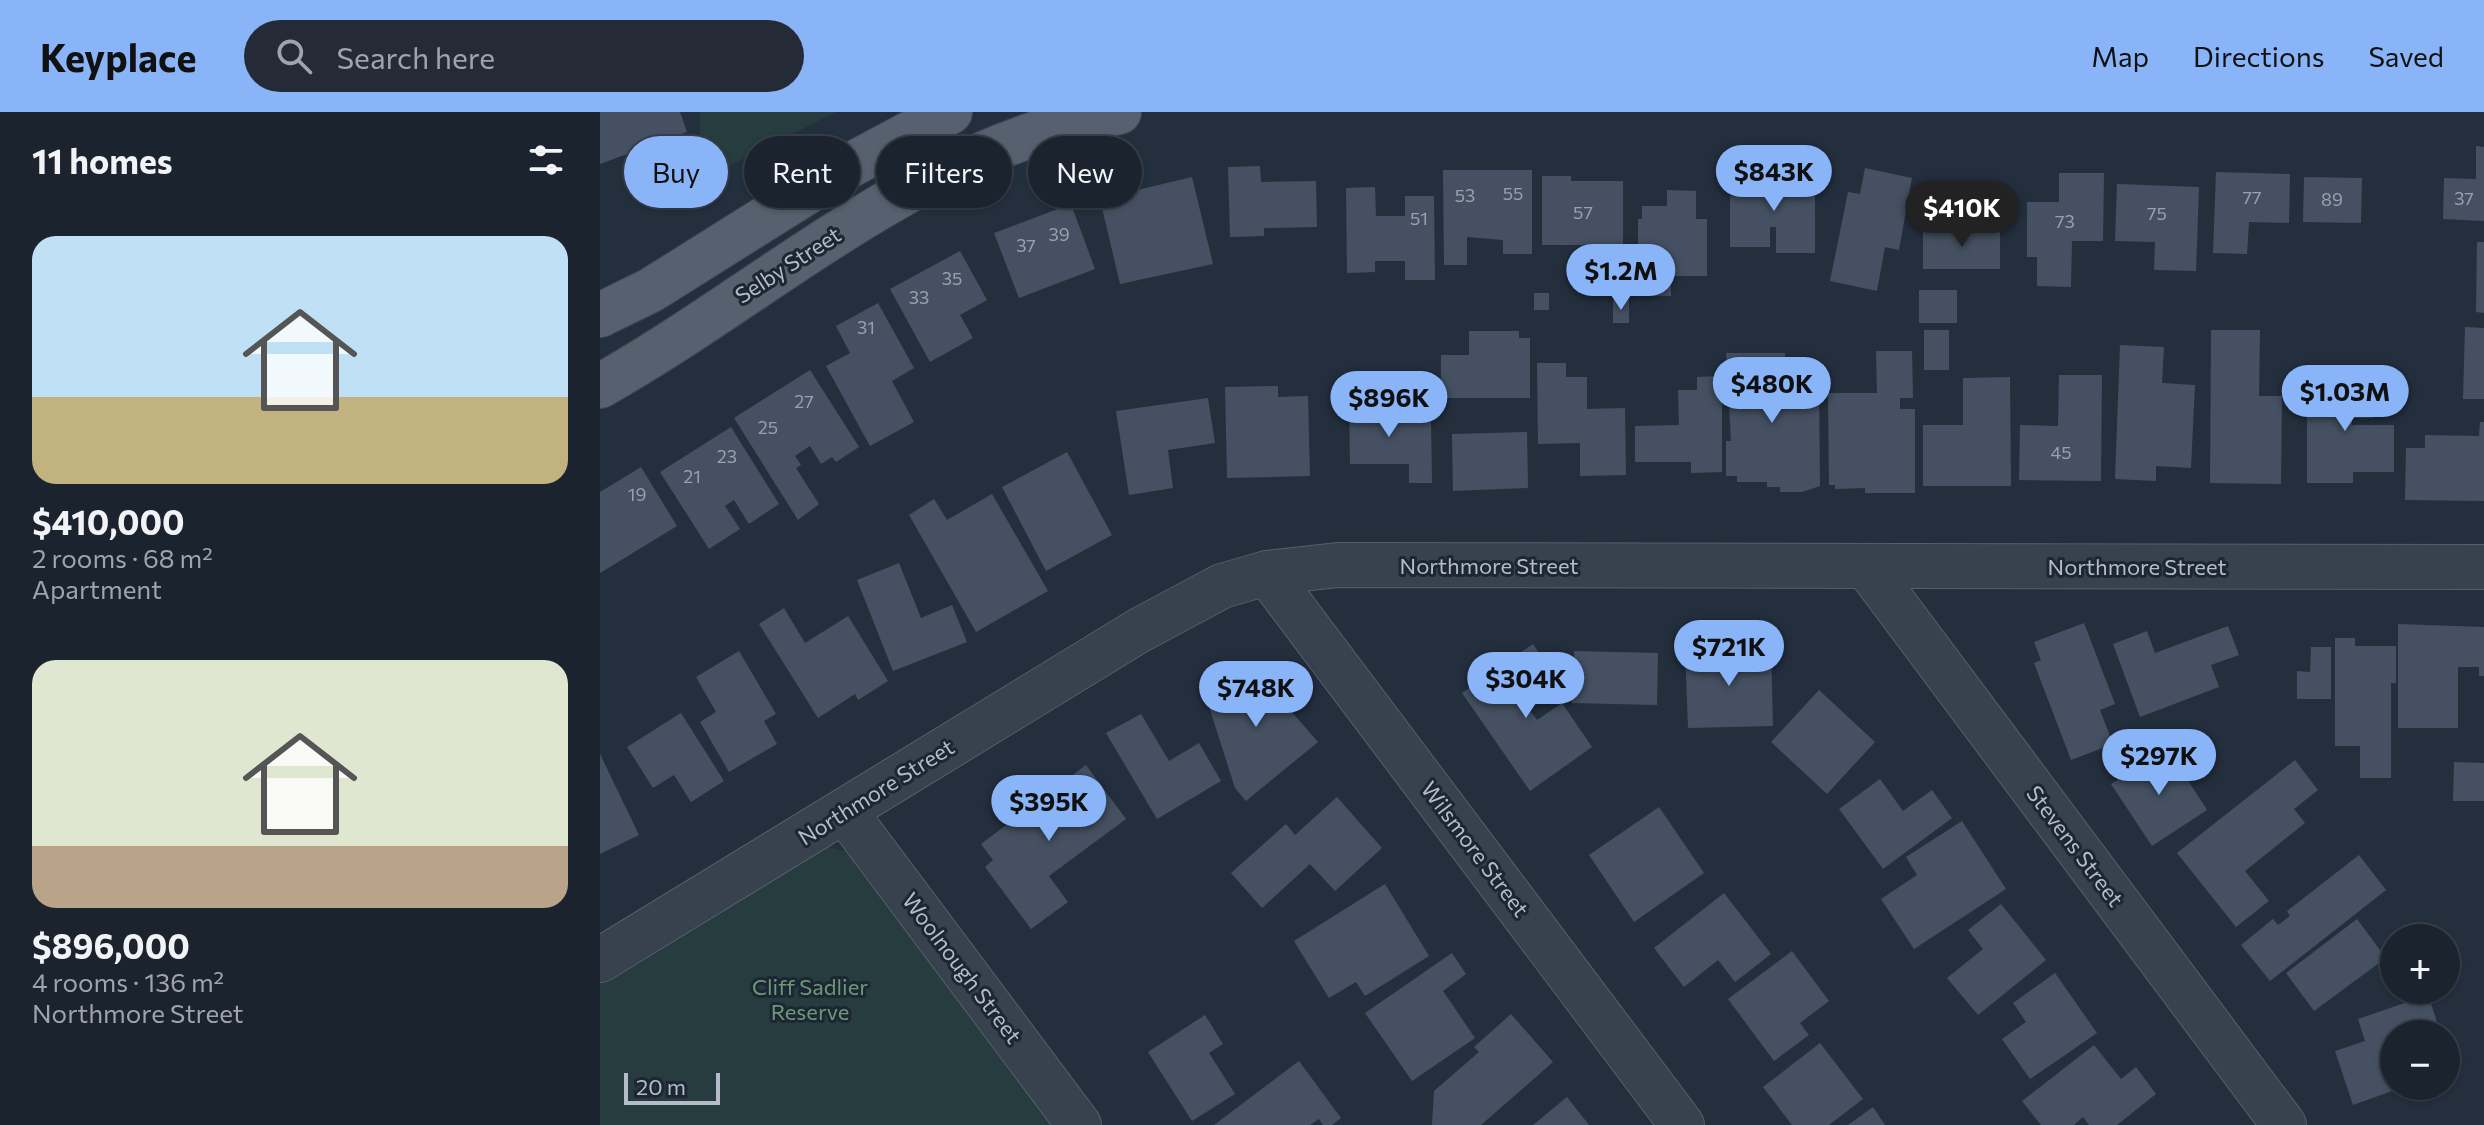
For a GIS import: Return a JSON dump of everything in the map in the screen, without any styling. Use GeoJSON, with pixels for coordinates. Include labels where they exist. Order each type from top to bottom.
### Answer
{"type":"FeatureCollection","features":[{"type":"Feature","properties":{"kind":"main road"},"geometry":{"type":"LineString","coordinates":[[600,315],[651,290],[847,167],[950,112]]}},
{"type":"Feature","properties":{"kind":"main road","name":"Selby Street"},"geometry":{"type":"LineString","coordinates":[[600,386],[651,357],[874,208],[975,157],[1075,120],[1119,112]]}},
{"type":"Feature","properties":{"kind":"street","name":"Northmore Street"},"geometry":{"type":"LineString","coordinates":[[600,960],[1138,631],[1222,586],[1267,573],[1338,565],[2484,567]]}},
{"type":"Feature","properties":{"kind":"street","name":"Stevens Street"},"geometry":{"type":"LineString","coordinates":[[1867,567],[2284,1125]]}},
{"type":"Feature","properties":{"kind":"street","name":"Wilsmore Street"},"geometry":{"type":"LineString","coordinates":[[1267,573],[1682,1125]]}},
{"type":"Feature","properties":{"kind":"street","name":"Woolnough Street"},"geometry":{"type":"LineString","coordinates":[[845,812],[1079,1125]]}},
{"type":"Feature","properties":{"kind":"green space"},"geometry":{"type":"Polygon","coordinates":[[[700,112],[836,112],[789,136],[744,136],[744,159],[728,167],[728,136],[700,136],[700,112]]]}},
{"type":"Feature","properties":{"kind":"green space","name":"Cliff Sadlier Reserve"},"geometry":{"type":"Polygon","coordinates":[[[827,847],[854,853],[1061,1125],[600,1125],[600,983],[812,851],[827,847]]]}},
{"type":"Feature","properties":{"kind":"building"},"geometry":{"type":"Polygon","coordinates":[[[600,112],[680,112],[687,132],[676,136],[624,136],[624,155],[600,164],[600,112]]]}},
{"type":"Feature","properties":{"kind":"building"},"geometry":{"type":"Polygon","coordinates":[[[2476,146],[2484,147],[2484,221],[2443,219],[2444,178],[2476,179],[2476,146]]]}},
{"type":"Feature","properties":{"kind":"building"},"geometry":{"type":"Polygon","coordinates":[[[1260,166],[1261,182],[1316,181],[1317,227],[1264,228],[1264,236],[1230,237],[1228,167],[1260,166]]]}},
{"type":"Feature","properties":{"kind":"building"},"geometry":{"type":"Polygon","coordinates":[[[1865,168],[1912,178],[1899,250],[1885,247],[1877,291],[1830,281],[1848,192],[1860,194],[1865,168]]]}},
{"type":"Feature","properties":{"kind":"building"},"geometry":{"type":"Polygon","coordinates":[[[1443,170],[1532,170],[1532,254],[1503,254],[1503,240],[1467,237],[1467,265],[1444,265],[1443,170]]]}},
{"type":"Feature","properties":{"kind":"building"},"geometry":{"type":"Polygon","coordinates":[[[2216,172],[2290,174],[2289,223],[2249,222],[2247,254],[2213,253],[2216,172]]]}},
{"type":"Feature","properties":{"kind":"building"},"geometry":{"type":"Polygon","coordinates":[[[2059,173],[2104,173],[2103,241],[2072,241],[2071,287],[2037,286],[2037,257],[2027,257],[2027,202],[2059,202],[2059,173]]]}},
{"type":"Feature","properties":{"kind":"building"},"geometry":{"type":"Polygon","coordinates":[[[1542,176],[1571,176],[1571,181],[1623,181],[1623,245],[1542,245],[1542,176]]]}},
{"type":"Feature","properties":{"kind":"building"},"geometry":{"type":"Polygon","coordinates":[[[1738,176],[1815,176],[1815,253],[1776,253],[1776,227],[1770,227],[1770,247],[1730,247],[1730,196],[1738,196],[1738,176]]]}},
{"type":"Feature","properties":{"kind":"building"},"geometry":{"type":"Polygon","coordinates":[[[1192,177],[1213,264],[1120,284],[1102,208],[1142,208],[1142,189],[1192,177]]]}},
{"type":"Feature","properties":{"kind":"building"},"geometry":{"type":"Polygon","coordinates":[[[2304,177],[2362,178],[2361,223],[2303,222],[2304,177]]]}},
{"type":"Feature","properties":{"kind":"building"},"geometry":{"type":"Polygon","coordinates":[[[2117,184],[2199,187],[2196,271],[2154,270],[2155,242],[2115,241],[2117,184]]]}},
{"type":"Feature","properties":{"kind":"building"},"geometry":{"type":"Polygon","coordinates":[[[1375,187],[1376,216],[1405,216],[1405,196],[1434,196],[1435,280],[1405,280],[1405,261],[1375,261],[1375,272],[1347,273],[1346,188],[1375,187]]]}},
{"type":"Feature","properties":{"kind":"building"},"geometry":{"type":"Polygon","coordinates":[[[1667,190],[1696,191],[1696,219],[1707,219],[1707,276],[1671,276],[1671,296],[1638,296],[1638,219],[1642,219],[1642,206],[1667,206],[1667,190]]]}},
{"type":"Feature","properties":{"kind":"building"},"geometry":{"type":"Polygon","coordinates":[[[1060,208],[1072,208],[1095,269],[1019,298],[994,233],[1060,208]]]}},
{"type":"Feature","properties":{"kind":"building"},"geometry":{"type":"Polygon","coordinates":[[[1923,229],[2000,229],[2000,269],[1923,269],[1923,229]]]}},
{"type":"Feature","properties":{"kind":"building"},"geometry":{"type":"Polygon","coordinates":[[[2477,242],[2484,242],[2484,313],[2476,312],[2477,242]]]}},
{"type":"Feature","properties":{"kind":"building"},"geometry":{"type":"Polygon","coordinates":[[[960,251],[987,300],[960,315],[973,338],[930,362],[890,289],[960,251]]]}},
{"type":"Feature","properties":{"kind":"building"},"geometry":{"type":"Polygon","coordinates":[[[1919,290],[1957,290],[1957,323],[1919,323],[1919,290]]]}},
{"type":"Feature","properties":{"kind":"building"},"geometry":{"type":"Polygon","coordinates":[[[1534,293],[1549,293],[1549,310],[1534,310],[1534,293]]]}},
{"type":"Feature","properties":{"kind":"building"},"geometry":{"type":"Polygon","coordinates":[[[1613,300],[1629,300],[1629,323],[1613,323],[1613,300]]]}},
{"type":"Feature","properties":{"kind":"building"},"geometry":{"type":"Polygon","coordinates":[[[878,303],[914,368],[892,381],[914,422],[870,446],[826,366],[850,353],[836,326],[878,303]]]}},
{"type":"Feature","properties":{"kind":"building"},"geometry":{"type":"Polygon","coordinates":[[[2465,327],[2484,328],[2484,399],[2463,399],[2465,327]]]}},
{"type":"Feature","properties":{"kind":"building"},"geometry":{"type":"Polygon","coordinates":[[[1924,330],[1949,330],[1949,370],[1924,370],[1924,330]]]}},
{"type":"Feature","properties":{"kind":"building"},"geometry":{"type":"Polygon","coordinates":[[[2211,330],[2260,330],[2259,396],[2282,396],[2281,484],[2210,483],[2211,330]]]}},
{"type":"Feature","properties":{"kind":"building"},"geometry":{"type":"Polygon","coordinates":[[[1469,331],[1519,331],[1519,338],[1530,338],[1530,398],[1441,398],[1441,355],[1469,355],[1469,331]]]}},
{"type":"Feature","properties":{"kind":"building"},"geometry":{"type":"Polygon","coordinates":[[[2120,345],[2164,347],[2162,383],[2195,385],[2191,468],[2156,466],[2156,481],[2115,479],[2120,345]]]}},
{"type":"Feature","properties":{"kind":"building"},"geometry":{"type":"Polygon","coordinates":[[[1876,351],[1912,351],[1913,398],[1900,398],[1900,409],[1915,409],[1915,493],[1865,493],[1865,488],[1835,489],[1835,485],[1829,485],[1828,393],[1877,393],[1876,351]]]}},
{"type":"Feature","properties":{"kind":"building"},"geometry":{"type":"Polygon","coordinates":[[[1726,353],[1785,353],[1786,385],[1819,385],[1820,486],[1802,492],[1780,492],[1780,487],[1767,487],[1767,482],[1737,482],[1737,476],[1726,476],[1726,441],[1731,441],[1726,353]]]}},
{"type":"Feature","properties":{"kind":"building"},"geometry":{"type":"Polygon","coordinates":[[[1537,363],[1566,363],[1566,377],[1587,377],[1587,409],[1625,408],[1626,475],[1580,476],[1580,443],[1538,444],[1537,363]]]}},
{"type":"Feature","properties":{"kind":"building"},"geometry":{"type":"Polygon","coordinates":[[[810,370],[859,447],[836,462],[832,457],[821,464],[810,446],[795,456],[801,465],[796,468],[819,504],[798,520],[734,418],[810,370]]]}},
{"type":"Feature","properties":{"kind":"building"},"geometry":{"type":"Polygon","coordinates":[[[2059,375],[2102,375],[2101,481],[2019,480],[2020,425],[2058,426],[2059,375]]]}},
{"type":"Feature","properties":{"kind":"building"},"geometry":{"type":"Polygon","coordinates":[[[1722,376],[1722,472],[1691,473],[1691,462],[1635,462],[1635,426],[1679,425],[1678,390],[1697,390],[1697,377],[1722,376]]]}},
{"type":"Feature","properties":{"kind":"building"},"geometry":{"type":"Polygon","coordinates":[[[2010,377],[2011,486],[1923,486],[1923,425],[1963,425],[1963,378],[2010,377]]]}},
{"type":"Feature","properties":{"kind":"building"},"geometry":{"type":"Polygon","coordinates":[[[2373,380],[2373,418],[2352,418],[2352,425],[2394,425],[2394,472],[2353,472],[2353,483],[2307,483],[2307,381],[2373,380]]]}},
{"type":"Feature","properties":{"kind":"building"},"geometry":{"type":"Polygon","coordinates":[[[1278,386],[1278,397],[1308,396],[1310,476],[1227,478],[1225,387],[1278,386]]]}},
{"type":"Feature","properties":{"kind":"building"},"geometry":{"type":"Polygon","coordinates":[[[1208,398],[1215,443],[1168,450],[1173,488],[1129,495],[1116,411],[1208,398]]]}},
{"type":"Feature","properties":{"kind":"building"},"geometry":{"type":"Polygon","coordinates":[[[1391,398],[1391,422],[1431,421],[1432,483],[1409,483],[1409,464],[1350,464],[1349,399],[1391,398]]]}},
{"type":"Feature","properties":{"kind":"building"},"geometry":{"type":"Polygon","coordinates":[[[2480,422],[2484,422],[2484,501],[2405,500],[2406,448],[2425,448],[2425,435],[2479,436],[2480,422]]]}},
{"type":"Feature","properties":{"kind":"building"},"geometry":{"type":"Polygon","coordinates":[[[731,427],[779,504],[749,524],[734,500],[725,506],[740,529],[709,549],[660,472],[731,427]]]}},
{"type":"Feature","properties":{"kind":"building"},"geometry":{"type":"Polygon","coordinates":[[[1527,432],[1528,488],[1453,491],[1452,434],[1527,432]]]}},
{"type":"Feature","properties":{"kind":"building"},"geometry":{"type":"Polygon","coordinates":[[[1067,452],[1112,535],[1046,571],[1002,487],[1067,452]]]}},
{"type":"Feature","properties":{"kind":"building"},"geometry":{"type":"Polygon","coordinates":[[[641,467],[677,526],[600,573],[600,492],[641,467]]]}},
{"type":"Feature","properties":{"kind":"building"},"geometry":{"type":"Polygon","coordinates":[[[992,494],[1048,591],[976,632],[909,515],[934,499],[947,520],[992,494]]]}},
{"type":"Feature","properties":{"kind":"building"},"geometry":{"type":"Polygon","coordinates":[[[899,563],[921,618],[952,605],[967,642],[893,671],[857,580],[899,563]]]}},
{"type":"Feature","properties":{"kind":"building"},"geometry":{"type":"Polygon","coordinates":[[[784,608],[805,643],[848,616],[888,681],[858,700],[855,694],[818,718],[759,624],[784,608]]]}},
{"type":"Feature","properties":{"kind":"building"},"geometry":{"type":"Polygon","coordinates":[[[2084,623],[2115,704],[2100,710],[2113,744],[2071,760],[2034,663],[2041,660],[2034,642],[2084,623]]]}},
{"type":"Feature","properties":{"kind":"building"},"geometry":{"type":"Polygon","coordinates":[[[2398,624],[2484,627],[2484,676],[2479,676],[2479,667],[2458,667],[2458,728],[2398,728],[2398,624]]]}},
{"type":"Feature","properties":{"kind":"building"},"geometry":{"type":"Polygon","coordinates":[[[2228,626],[2239,655],[2211,665],[2219,687],[2140,717],[2113,644],[2147,631],[2155,653],[2228,626]]]}},
{"type":"Feature","properties":{"kind":"building"},"geometry":{"type":"Polygon","coordinates":[[[2335,638],[2355,638],[2355,646],[2396,646],[2396,683],[2391,683],[2391,778],[2360,778],[2360,746],[2335,746],[2335,638]]]}},
{"type":"Feature","properties":{"kind":"building"},"geometry":{"type":"Polygon","coordinates":[[[1533,644],[1552,672],[1519,695],[1537,720],[1562,703],[1592,747],[1530,791],[1462,693],[1533,644]]]}},
{"type":"Feature","properties":{"kind":"building"},"geometry":{"type":"Polygon","coordinates":[[[2311,647],[2331,647],[2331,699],[2297,699],[2297,671],[2310,672],[2311,647]]]}},
{"type":"Feature","properties":{"kind":"building"},"geometry":{"type":"Polygon","coordinates":[[[1771,648],[1773,726],[1688,728],[1685,650],[1771,648]]]}},
{"type":"Feature","properties":{"kind":"building"},"geometry":{"type":"Polygon","coordinates":[[[739,651],[776,714],[764,721],[777,744],[729,772],[700,722],[716,712],[696,677],[739,651]]]}},
{"type":"Feature","properties":{"kind":"building"},"geometry":{"type":"Polygon","coordinates":[[[1574,651],[1658,653],[1657,705],[1572,703],[1574,651]]]}},
{"type":"Feature","properties":{"kind":"building"},"geometry":{"type":"Polygon","coordinates":[[[1257,664],[1278,689],[1283,702],[1318,742],[1246,801],[1235,788],[1205,694],[1228,675],[1257,664]]]}},
{"type":"Feature","properties":{"kind":"building"},"geometry":{"type":"Polygon","coordinates":[[[1819,690],[1875,742],[1827,794],[1771,742],[1819,690]]]}},
{"type":"Feature","properties":{"kind":"building"},"geometry":{"type":"Polygon","coordinates":[[[681,713],[724,781],[691,802],[674,775],[653,788],[627,747],[681,713]]]}},
{"type":"Feature","properties":{"kind":"building"},"geometry":{"type":"Polygon","coordinates":[[[1141,714],[1169,761],[1199,743],[1221,781],[1157,819],[1106,733],[1141,714]]]}},
{"type":"Feature","properties":{"kind":"building"},"geometry":{"type":"Polygon","coordinates":[[[2167,748],[2207,810],[2152,846],[2111,784],[2167,748]]]}},
{"type":"Feature","properties":{"kind":"building"},"geometry":{"type":"Polygon","coordinates":[[[600,754],[639,835],[600,854],[600,754]]]}},
{"type":"Feature","properties":{"kind":"building"},"geometry":{"type":"Polygon","coordinates":[[[2295,760],[2318,790],[2294,809],[2305,823],[2245,871],[2269,901],[2236,927],[2177,853],[2295,760]]]}},
{"type":"Feature","properties":{"kind":"building"},"geometry":{"type":"Polygon","coordinates":[[[2454,762],[2484,763],[2484,801],[2453,801],[2454,762]]]}},
{"type":"Feature","properties":{"kind":"building"},"geometry":{"type":"Polygon","coordinates":[[[1086,765],[1126,819],[1049,876],[1068,902],[1031,929],[985,867],[993,860],[981,844],[1086,765]]]}},
{"type":"Feature","properties":{"kind":"building"},"geometry":{"type":"Polygon","coordinates":[[[1880,779],[1903,811],[1932,790],[1952,818],[1883,869],[1839,809],[1880,779]]]}},
{"type":"Feature","properties":{"kind":"building"},"geometry":{"type":"Polygon","coordinates":[[[1337,797],[1382,848],[1335,891],[1310,864],[1262,908],[1231,873],[1286,824],[1295,835],[1337,797]]]}},
{"type":"Feature","properties":{"kind":"building"},"geometry":{"type":"Polygon","coordinates":[[[1659,807],[1704,873],[1634,922],[1589,855],[1659,807]]]}},
{"type":"Feature","properties":{"kind":"building"},"geometry":{"type":"Polygon","coordinates":[[[1962,821],[2006,889],[1914,949],[1881,899],[1917,875],[1906,857],[1962,821]]]}},
{"type":"Feature","properties":{"kind":"building"},"geometry":{"type":"Polygon","coordinates":[[[2359,855],[2386,890],[2270,981],[2241,945],[2273,919],[2278,925],[2290,916],[2287,911],[2359,855]]]}},
{"type":"Feature","properties":{"kind":"building"},"geometry":{"type":"Polygon","coordinates":[[[1385,884],[1429,956],[1365,996],[1356,982],[1329,998],[1294,941],[1385,884]]]}},
{"type":"Feature","properties":{"kind":"building"},"geometry":{"type":"Polygon","coordinates":[[[1724,893],[1771,954],[1735,982],[1718,960],[1684,987],[1654,948],[1724,893]]]}},
{"type":"Feature","properties":{"kind":"building"},"geometry":{"type":"Polygon","coordinates":[[[2001,904],[2046,960],[1978,1015],[1947,978],[1983,949],[1968,930],[2001,904]]]}},
{"type":"Feature","properties":{"kind":"building"},"geometry":{"type":"Polygon","coordinates":[[[2357,919],[2380,950],[2380,962],[2314,1011],[2286,973],[2357,919]]]}},
{"type":"Feature","properties":{"kind":"building"},"geometry":{"type":"Polygon","coordinates":[[[1792,951],[1829,1001],[1800,1023],[1809,1035],[1774,1061],[1728,999],[1792,951]]]}},
{"type":"Feature","properties":{"kind":"building"},"geometry":{"type":"Polygon","coordinates":[[[1452,953],[1466,974],[1443,991],[1475,1038],[1412,1081],[1365,1013],[1452,953]]]}},
{"type":"Feature","properties":{"kind":"building"},"geometry":{"type":"Polygon","coordinates":[[[2055,973],[2097,1033],[2030,1079],[2002,1039],[2026,1022],[2013,1003],[2055,973]]]}},
{"type":"Feature","properties":{"kind":"building"},"geometry":{"type":"Polygon","coordinates":[[[2402,1004],[2431,1004],[2436,1020],[2380,1020],[2380,1095],[2353,1105],[2335,1051],[2365,1041],[2358,1019],[2402,1004]]]}},
{"type":"Feature","properties":{"kind":"building"},"geometry":{"type":"Polygon","coordinates":[[[1511,1014],[1553,1062],[1481,1125],[1432,1125],[1434,1091],[1479,1052],[1474,1047],[1511,1014]]]}},
{"type":"Feature","properties":{"kind":"building"},"geometry":{"type":"Polygon","coordinates":[[[1205,1015],[1223,1044],[1209,1053],[1235,1094],[1192,1121],[1148,1052],[1205,1015]]]}},
{"type":"Feature","properties":{"kind":"building"},"geometry":{"type":"Polygon","coordinates":[[[1820,1043],[1863,1099],[1829,1125],[1792,1125],[1763,1087],[1820,1043]]]}},
{"type":"Feature","properties":{"kind":"building"},"geometry":{"type":"Polygon","coordinates":[[[2094,1045],[2121,1079],[2136,1067],[2156,1094],[2117,1125],[2089,1125],[2083,1117],[2074,1125],[2041,1125],[2022,1101],[2094,1045]]]}},
{"type":"Feature","properties":{"kind":"building"},"geometry":{"type":"Polygon","coordinates":[[[1299,1061],[1341,1118],[1332,1125],[1323,1125],[1319,1119],[1310,1125],[1214,1125],[1299,1061]]]}},
{"type":"Feature","properties":{"kind":"building"},"geometry":{"type":"Polygon","coordinates":[[[1567,1097],[1589,1125],[1533,1125],[1567,1097]]]}},
{"type":"Feature","properties":{"kind":"building"},"geometry":{"type":"Polygon","coordinates":[[[1873,1107],[1885,1125],[1848,1125],[1873,1107]]]}}]}
